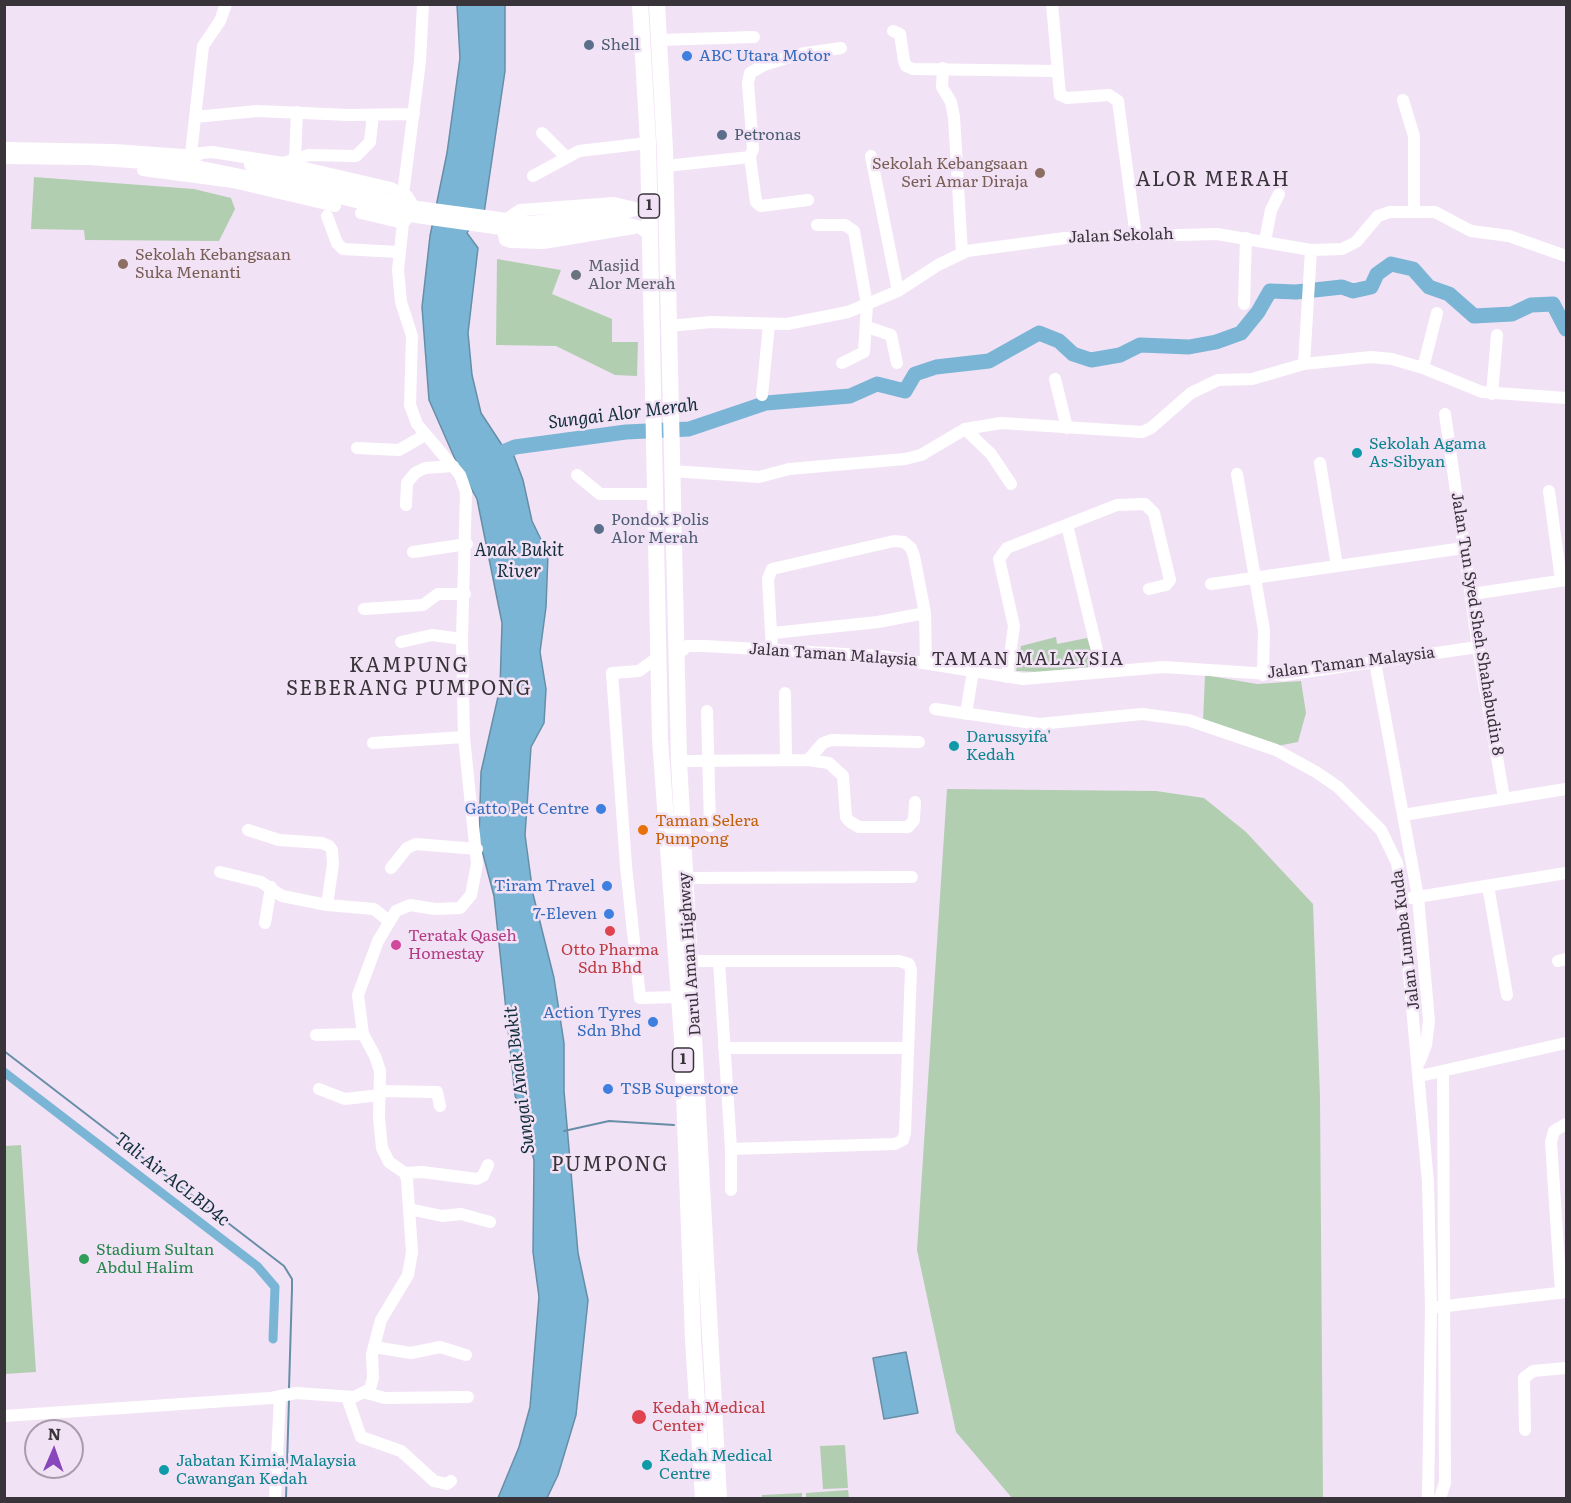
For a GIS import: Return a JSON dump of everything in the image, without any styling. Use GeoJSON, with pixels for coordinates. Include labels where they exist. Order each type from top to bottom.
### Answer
{"type":"FeatureCollection","features":[{"type":"Feature","properties":{"kind":"highway","name":"1"},"geometry":{"type":"LineString","coordinates":[[640,4],[648,143],[644,231],[662,407],[663,445],[657,494],[657,603],[672,652]]}},
{"type":"Feature","properties":{"kind":"highway","name":"1"},"geometry":{"type":"LineString","coordinates":[[657,4],[666,166],[669,326],[662,407]]}},
{"type":"Feature","properties":{"kind":"highway","name":"Darul Aman Highway"},"geometry":{"type":"LineString","coordinates":[[663,445],[672,471],[672,652],[706,1316],[718,1498]]}},
{"type":"Feature","properties":{"kind":"highway","name":"Darul Aman Highway"},"geometry":{"type":"LineString","coordinates":[[672,652],[667,657],[659,701],[666,849],[686,1107],[693,1339],[703,1498]]}},
{"type":"Feature","properties":{"kind":"highway"},"geometry":{"type":"LineString","coordinates":[[691,1291],[706,1316],[693,1339]]}},
{"type":"Feature","properties":{"kind":"street"},"geometry":{"type":"LineString","coordinates":[[191,154],[202,46],[220,21],[226,4]]}},
{"type":"Feature","properties":{"kind":"street"},"geometry":{"type":"LineString","coordinates":[[403,194],[414,114],[423,4]]}},
{"type":"Feature","properties":{"kind":"street"},"geometry":{"type":"LineString","coordinates":[[1052,4],[1058,92],[1063,98],[1109,95],[1118,101],[1136,237]]}},
{"type":"Feature","properties":{"kind":"street"},"geometry":{"type":"LineString","coordinates":[[893,31],[900,34],[906,66],[913,69],[1056,71]]}},
{"type":"Feature","properties":{"kind":"street"},"geometry":{"type":"LineString","coordinates":[[659,40],[754,37]]}},
{"type":"Feature","properties":{"kind":"street"},"geometry":{"type":"LineString","coordinates":[[808,200],[761,206],[756,202],[750,157],[753,148],[748,83],[750,74],[764,65],[800,54],[841,48]]}},
{"type":"Feature","properties":{"kind":"street"},"geometry":{"type":"LineString","coordinates":[[943,68],[942,87],[951,102],[954,117],[962,253]]}},
{"type":"Feature","properties":{"kind":"street"},"geometry":{"type":"LineString","coordinates":[[1403,100],[1414,136],[1414,211]]}},
{"type":"Feature","properties":{"kind":"street"},"geometry":{"type":"LineString","coordinates":[[195,117],[246,111],[414,114]]}},
{"type":"Feature","properties":{"kind":"street"},"geometry":{"type":"LineString","coordinates":[[289,161],[297,112]]}},
{"type":"Feature","properties":{"kind":"street"},"geometry":{"type":"LineString","coordinates":[[289,161],[309,155],[356,156],[370,142],[373,115]]}},
{"type":"Feature","properties":{"kind":"street"},"geometry":{"type":"LineString","coordinates":[[542,134],[566,157]]}},
{"type":"Feature","properties":{"kind":"street"},"geometry":{"type":"LineString","coordinates":[[533,176],[566,157],[587,149],[648,143]]}},
{"type":"Feature","properties":{"kind":"street"},"geometry":{"type":"LineString","coordinates":[[4,148],[191,154],[212,152],[289,161],[391,188],[410,200],[412,208],[410,217],[403,223],[399,252],[401,302],[412,336],[410,405],[412,416],[425,435],[460,475],[466,492],[467,544],[462,639],[464,737],[477,849],[471,895],[464,906],[451,910],[404,906],[396,911],[388,921],[358,995],[363,1034],[375,1056],[381,1093],[379,1118],[384,1155],[389,1162],[405,1173],[428,1173],[477,1179],[485,1173],[488,1165]]}},
{"type":"Feature","properties":{"kind":"street"},"geometry":{"type":"LineString","coordinates":[[191,154],[317,187]]}},
{"type":"Feature","properties":{"kind":"street"},"geometry":{"type":"LineString","coordinates":[[871,156],[898,291]]}},
{"type":"Feature","properties":{"kind":"street"},"geometry":{"type":"LineString","coordinates":[[666,166],[750,157]]}},
{"type":"Feature","properties":{"kind":"street"},"geometry":{"type":"LineString","coordinates":[[4,158],[89,159],[200,167],[417,207],[519,221],[603,219],[644,208]]}},
{"type":"Feature","properties":{"kind":"street"},"geometry":{"type":"LineString","coordinates":[[89,159],[112,167],[233,182],[403,223]]}},
{"type":"Feature","properties":{"kind":"street"},"geometry":{"type":"LineString","coordinates":[[1265,241],[1271,210],[1279,194]]}},
{"type":"Feature","properties":{"kind":"street"},"geometry":{"type":"LineString","coordinates":[[644,208],[615,203],[520,210],[507,219],[503,236],[511,242],[543,243],[627,230],[644,231]]}},
{"type":"Feature","properties":{"kind":"street","name":"Jalan Sekolah"},"geometry":{"type":"LineString","coordinates":[[669,326],[711,322],[769,325],[824,317],[867,305],[898,291],[962,253],[1065,238],[1136,237],[1191,233],[1246,238],[1311,250],[1342,249],[1356,242],[1378,216],[1390,212],[1435,212],[1471,231],[1509,236],[1566,256]]}},
{"type":"Feature","properties":{"kind":"street"},"geometry":{"type":"LineString","coordinates":[[327,216],[337,243],[343,249],[399,252]]}},
{"type":"Feature","properties":{"kind":"street"},"geometry":{"type":"LineString","coordinates":[[603,219],[644,231]]}},
{"type":"Feature","properties":{"kind":"street"},"geometry":{"type":"LineString","coordinates":[[817,225],[845,225],[854,231],[867,305],[867,327],[864,352],[842,363]]}},
{"type":"Feature","properties":{"kind":"street"},"geometry":{"type":"LineString","coordinates":[[1244,304],[1246,238]]}},
{"type":"Feature","properties":{"kind":"street"},"geometry":{"type":"LineString","coordinates":[[1304,364],[1311,250]]}},
{"type":"Feature","properties":{"kind":"street"},"geometry":{"type":"LineString","coordinates":[[1423,368],[1437,313]]}},
{"type":"Feature","properties":{"kind":"street"},"geometry":{"type":"LineString","coordinates":[[762,395],[769,325]]}},
{"type":"Feature","properties":{"kind":"street"},"geometry":{"type":"LineString","coordinates":[[867,327],[891,335],[897,363]]}},
{"type":"Feature","properties":{"kind":"street"},"geometry":{"type":"LineString","coordinates":[[1492,394],[1497,335]]}},
{"type":"Feature","properties":{"kind":"street"},"geometry":{"type":"LineString","coordinates":[[672,471],[759,477],[789,469],[905,459],[921,455],[965,429],[1001,423],[1146,431],[1191,393],[1207,383],[1218,380],[1259,378],[1304,364],[1379,357],[1423,368],[1492,394],[1566,398]]}},
{"type":"Feature","properties":{"kind":"street"},"geometry":{"type":"LineString","coordinates":[[1055,379],[1067,428]]}},
{"type":"Feature","properties":{"kind":"street","name":"Jalan Tun Syed Sheh Shahabudin 8"},"geometry":{"type":"LineString","coordinates":[[1445,414],[1478,647],[1504,798]]}},
{"type":"Feature","properties":{"kind":"street"},"geometry":{"type":"LineString","coordinates":[[965,429],[991,454],[1011,484]]}},
{"type":"Feature","properties":{"kind":"street"},"geometry":{"type":"LineString","coordinates":[[357,448],[399,450],[425,435]]}},
{"type":"Feature","properties":{"kind":"street"},"geometry":{"type":"LineString","coordinates":[[1320,463],[1337,566]]}},
{"type":"Feature","properties":{"kind":"street"},"geometry":{"type":"LineString","coordinates":[[406,505],[407,483],[415,472],[425,468],[453,466]]}},
{"type":"Feature","properties":{"kind":"street"},"geometry":{"type":"LineString","coordinates":[[1237,474],[1264,637],[1263,675]]}},
{"type":"Feature","properties":{"kind":"street"},"geometry":{"type":"LineString","coordinates":[[578,475],[600,494],[657,494]]}},
{"type":"Feature","properties":{"kind":"street"},"geometry":{"type":"LineString","coordinates":[[1472,594],[1564,580],[1549,491]]}},
{"type":"Feature","properties":{"kind":"street"},"geometry":{"type":"LineString","coordinates":[[1007,677],[1014,626],[999,565],[1000,554],[1007,548],[1125,503],[1138,503],[1150,508],[1170,580],[1166,585],[1149,589]]}},
{"type":"Feature","properties":{"kind":"street"},"geometry":{"type":"LineString","coordinates":[[1066,525],[1102,671]]}},
{"type":"Feature","properties":{"kind":"street"},"geometry":{"type":"LineString","coordinates":[[772,650],[773,633],[768,579],[772,569],[894,541],[904,542],[911,548],[926,613],[926,662]]}},
{"type":"Feature","properties":{"kind":"street"},"geometry":{"type":"LineString","coordinates":[[413,552],[467,544]]}},
{"type":"Feature","properties":{"kind":"street"},"geometry":{"type":"LineString","coordinates":[[1211,585],[1464,548]]}},
{"type":"Feature","properties":{"kind":"street"},"geometry":{"type":"LineString","coordinates":[[364,609],[423,605],[438,594],[465,594]]}},
{"type":"Feature","properties":{"kind":"street"},"geometry":{"type":"LineString","coordinates":[[773,633],[878,622],[926,613]]}},
{"type":"Feature","properties":{"kind":"street"},"geometry":{"type":"LineString","coordinates":[[401,642],[432,635],[462,639]]}},
{"type":"Feature","properties":{"kind":"street","name":"Jalan Taman Malaysia"},"geometry":{"type":"LineString","coordinates":[[672,652],[687,646],[880,656],[1007,677],[1056,678],[1102,671],[1164,667],[1284,675],[1478,647]]}},
{"type":"Feature","properties":{"kind":"street"},"geometry":{"type":"LineString","coordinates":[[672,652],[639,671],[612,673],[626,866],[640,998],[678,997]]}},
{"type":"Feature","properties":{"kind":"street"},"geometry":{"type":"LineString","coordinates":[[1374,662],[1418,897],[1429,1021],[1426,1045],[1419,1062]]}},
{"type":"Feature","properties":{"kind":"street"},"geometry":{"type":"LineString","coordinates":[[966,714],[973,671]]}},
{"type":"Feature","properties":{"kind":"street"},"geometry":{"type":"LineString","coordinates":[[785,693],[786,760]]}},
{"type":"Feature","properties":{"kind":"street","name":"Jalan Lumba Kuda"},"geometry":{"type":"LineString","coordinates":[[935,709],[1039,724],[1142,714],[1172,717],[1276,750],[1338,787],[1381,830],[1397,863],[1402,900],[1419,1062],[1428,1182],[1431,1308],[1428,1498]]}},
{"type":"Feature","properties":{"kind":"street"},"geometry":{"type":"LineString","coordinates":[[707,711],[710,826]]}},
{"type":"Feature","properties":{"kind":"street"},"geometry":{"type":"LineString","coordinates":[[373,743],[464,737]]}},
{"type":"Feature","properties":{"kind":"street"},"geometry":{"type":"LineString","coordinates":[[808,760],[823,743],[831,740],[918,742]]}},
{"type":"Feature","properties":{"kind":"street"},"geometry":{"type":"LineString","coordinates":[[679,761],[808,760],[829,763],[843,776],[846,817],[853,825],[909,826],[914,820],[915,802]]}},
{"type":"Feature","properties":{"kind":"street"},"geometry":{"type":"LineString","coordinates":[[1403,814],[1566,789]]}},
{"type":"Feature","properties":{"kind":"street"},"geometry":{"type":"LineString","coordinates":[[248,830],[279,840],[322,843],[328,846],[332,850],[333,864],[327,905]]}},
{"type":"Feature","properties":{"kind":"street"},"geometry":{"type":"LineString","coordinates":[[391,868],[407,848],[416,843],[477,849]]}},
{"type":"Feature","properties":{"kind":"street"},"geometry":{"type":"LineString","coordinates":[[220,872],[261,882],[271,887],[279,895],[327,905],[362,906],[374,909],[388,921]]}},
{"type":"Feature","properties":{"kind":"street"},"geometry":{"type":"LineString","coordinates":[[1402,900],[1566,873]]}},
{"type":"Feature","properties":{"kind":"street"},"geometry":{"type":"LineString","coordinates":[[685,878],[912,877]]}},
{"type":"Feature","properties":{"kind":"street"},"geometry":{"type":"LineString","coordinates":[[1488,886],[1507,995]]}},
{"type":"Feature","properties":{"kind":"street"},"geometry":{"type":"LineString","coordinates":[[265,923],[271,887]]}},
{"type":"Feature","properties":{"kind":"street"},"geometry":{"type":"LineString","coordinates":[[689,961],[905,963],[911,970],[905,1137],[900,1142],[731,1149]]}},
{"type":"Feature","properties":{"kind":"street"},"geometry":{"type":"LineString","coordinates":[[719,961],[731,1149],[731,1190]]}},
{"type":"Feature","properties":{"kind":"street"},"geometry":{"type":"LineString","coordinates":[[316,1035],[363,1034]]}},
{"type":"Feature","properties":{"kind":"street"},"geometry":{"type":"LineString","coordinates":[[1420,1076],[1566,1043]]}},
{"type":"Feature","properties":{"kind":"street"},"geometry":{"type":"LineString","coordinates":[[724,1048],[908,1048]]}},
{"type":"Feature","properties":{"kind":"street"},"geometry":{"type":"LineString","coordinates":[[1440,1498],[1445,1483],[1443,1071]]}},
{"type":"Feature","properties":{"kind":"street"},"geometry":{"type":"LineString","coordinates":[[319,1089],[345,1099],[381,1093],[437,1092],[440,1106]]}},
{"type":"Feature","properties":{"kind":"street"},"geometry":{"type":"LineString","coordinates":[[1431,1308],[1564,1293],[1561,1207],[1551,1142],[1554,1131],[1566,1124]]}},
{"type":"Feature","properties":{"kind":"street"},"geometry":{"type":"LineString","coordinates":[[366,1392],[372,1383],[374,1347],[381,1320],[410,1267],[410,1209],[405,1173]]}},
{"type":"Feature","properties":{"kind":"street"},"geometry":{"type":"LineString","coordinates":[[410,1209],[442,1216],[461,1214],[490,1222]]}},
{"type":"Feature","properties":{"kind":"street"},"geometry":{"type":"LineString","coordinates":[[374,1347],[411,1353],[440,1347],[466,1355]]}},
{"type":"Feature","properties":{"kind":"street"},"geometry":{"type":"LineString","coordinates":[[1525,1430],[1524,1378],[1533,1371],[1566,1368]]}},
{"type":"Feature","properties":{"kind":"street"},"geometry":{"type":"LineString","coordinates":[[4,1416],[296,1393],[347,1397],[366,1392],[385,1398],[468,1397]]}},
{"type":"Feature","properties":{"kind":"street"},"geometry":{"type":"LineString","coordinates":[[275,1498],[280,1396]]}},
{"type":"Feature","properties":{"kind":"street"},"geometry":{"type":"LineString","coordinates":[[347,1397],[361,1437],[406,1454],[434,1482],[447,1484],[451,1481]]}},
{"type":"Feature","properties":{"kind":"street"},"geometry":{"type":"LineString","coordinates":[[1430,1456],[1445,1455]]}},
{"type":"Feature","properties":{"kind":"green space"},"geometry":{"type":"Polygon","coordinates":[[[34,177],[194,189],[231,198],[235,209],[219,241],[85,240],[84,230],[31,229],[34,177]]]}},
{"type":"Feature","properties":{"kind":"green space"},"geometry":{"type":"Polygon","coordinates":[[[497,259],[561,270],[552,294],[612,319],[612,342],[638,342],[637,376],[615,375],[556,346],[496,345],[497,259]]]}},
{"type":"Feature","properties":{"kind":"green space"},"geometry":{"type":"Polygon","coordinates":[[[1056,637],[1057,644],[1087,638],[1094,659],[1087,668],[1041,672],[1016,671],[1021,646],[1056,637]]]}},
{"type":"Feature","properties":{"kind":"green space"},"geometry":{"type":"Polygon","coordinates":[[[1205,675],[1257,684],[1301,681],[1306,713],[1298,742],[1277,746],[1203,722],[1205,675]]]}},
{"type":"Feature","properties":{"kind":"green space"},"geometry":{"type":"Polygon","coordinates":[[[947,789],[1156,791],[1204,798],[1246,832],[1313,904],[1320,1096],[1323,1498],[1012,1498],[956,1432],[917,1250],[947,789]]]}},
{"type":"Feature","properties":{"kind":"green space"},"geometry":{"type":"Polygon","coordinates":[[[21,1145],[36,1372],[5,1374],[5,1146],[21,1145]]]}},
{"type":"Feature","properties":{"kind":"green space"},"geometry":{"type":"Polygon","coordinates":[[[845,1445],[848,1488],[823,1489],[820,1446],[845,1445]]]}},
{"type":"Feature","properties":{"kind":"green space"},"geometry":{"type":"Polygon","coordinates":[[[848,1490],[849,1498],[806,1498],[806,1493],[848,1490]]]}},
{"type":"Feature","properties":{"kind":"green space"},"geometry":{"type":"Polygon","coordinates":[[[802,1493],[802,1498],[762,1498],[762,1495],[802,1493]]]}},
{"type":"Feature","properties":{"kind":"water","name":"Anak Bukit River"},"geometry":{"type":"Polygon","coordinates":[[[457,5],[505,5],[505,71],[483,220],[473,222],[467,233],[478,248],[468,333],[472,375],[481,413],[502,445],[515,447],[514,456],[523,480],[532,521],[548,554],[546,607],[540,652],[546,689],[544,723],[531,747],[525,835],[533,894],[554,978],[564,1043],[564,1091],[578,1253],[588,1300],[576,1415],[558,1475],[547,1498],[498,1498],[519,1447],[530,1407],[539,1297],[533,1252],[534,1160],[515,1095],[494,896],[479,839],[481,772],[500,688],[502,623],[477,499],[455,459],[429,400],[422,307],[430,236],[447,153],[460,58],[457,5]]]}},
{"type":"Feature","properties":{"kind":"water"},"geometry":{"type":"Polygon","coordinates":[[[906,1352],[918,1413],[884,1419],[873,1358],[906,1352]]]}},
{"type":"Feature","properties":{"kind":"waterway","name":"Sungai Alor Merah"},"geometry":{"type":"LineString","coordinates":[[496,455],[515,447],[626,432],[689,429],[766,403],[850,396],[877,384],[905,391],[915,374],[936,367],[989,361],[1039,333],[1059,341],[1073,354],[1091,360],[1120,355],[1140,345],[1189,347],[1216,342],[1241,333],[1258,312],[1270,291],[1296,292],[1342,287],[1353,291],[1371,287],[1377,274],[1391,264],[1413,269],[1429,287],[1449,294],[1474,316],[1512,314],[1531,305],[1553,304],[1566,329]]}},
{"type":"Feature","properties":{"kind":"waterway"},"geometry":{"type":"LineString","coordinates":[[4,1051],[284,1266],[292,1279],[289,1388]]}},
{"type":"Feature","properties":{"kind":"waterway","name":"Tali Air ACLBD4c"},"geometry":{"type":"LineString","coordinates":[[4,1072],[257,1266],[275,1287],[273,1339]]}},
{"type":"Feature","properties":{"kind":"waterway"},"geometry":{"type":"LineString","coordinates":[[564,1131],[609,1121],[674,1125]]}},
{"type":"Feature","properties":{"kind":"waterway"},"geometry":{"type":"LineString","coordinates":[[286,1498],[289,1399]]}},
{"type":"Feature","properties":{"kind":"place","name":"Shell"},"geometry":{"type":"Point","coordinates":[589,45]}},
{"type":"Feature","properties":{"kind":"place","name":"ABC Utara Motor"},"geometry":{"type":"Point","coordinates":[687,56]}},
{"type":"Feature","properties":{"kind":"place","name":"Petronas"},"geometry":{"type":"Point","coordinates":[722,135]}},
{"type":"Feature","properties":{"kind":"place","name":"Sekolah Kebangsaan Seri Amar Diraja"},"geometry":{"type":"Point","coordinates":[1040,173]}},
{"type":"Feature","properties":{"kind":"place","name":"Sekolah Kebangsaan Suka Menanti"},"geometry":{"type":"Point","coordinates":[123,264]}},
{"type":"Feature","properties":{"kind":"place","name":"Masjid Alor Merah"},"geometry":{"type":"Point","coordinates":[576,275]}},
{"type":"Feature","properties":{"kind":"place","name":"Sekolah Agama As-Sibyan"},"geometry":{"type":"Point","coordinates":[1357,453]}},
{"type":"Feature","properties":{"kind":"place","name":"Pondok Polis Alor Merah"},"geometry":{"type":"Point","coordinates":[599,529]}},
{"type":"Feature","properties":{"kind":"place","name":"Darussyifa' Kedah"},"geometry":{"type":"Point","coordinates":[954,746]}},
{"type":"Feature","properties":{"kind":"place","name":"Gatto Pet Centre"},"geometry":{"type":"Point","coordinates":[601,809]}},
{"type":"Feature","properties":{"kind":"place","name":"Taman Selera Pumpong"},"geometry":{"type":"Point","coordinates":[643,830]}},
{"type":"Feature","properties":{"kind":"place","name":"Tiram Travel"},"geometry":{"type":"Point","coordinates":[607,886]}},
{"type":"Feature","properties":{"kind":"place","name":"7-Eleven"},"geometry":{"type":"Point","coordinates":[609,914]}},
{"type":"Feature","properties":{"kind":"place","name":"Otto Pharma Sdn Bhd"},"geometry":{"type":"Point","coordinates":[610,931]}},
{"type":"Feature","properties":{"kind":"place","name":"Teratak Qaseh Homestay"},"geometry":{"type":"Point","coordinates":[396,945]}},
{"type":"Feature","properties":{"kind":"place","name":"Action Tyres Sdn Bhd"},"geometry":{"type":"Point","coordinates":[653,1022]}},
{"type":"Feature","properties":{"kind":"place","name":"TSB Superstore"},"geometry":{"type":"Point","coordinates":[608,1089]}},
{"type":"Feature","properties":{"kind":"place","name":"Stadium Sultan Abdul Halim"},"geometry":{"type":"Point","coordinates":[84,1259]}},
{"type":"Feature","properties":{"kind":"place","name":"Kedah Medical Center"},"geometry":{"type":"Point","coordinates":[639,1417]}},
{"type":"Feature","properties":{"kind":"place","name":"Kedah Medical Centre"},"geometry":{"type":"Point","coordinates":[647,1465]}},
{"type":"Feature","properties":{"kind":"place","name":"Jabatan Kimia Malaysia Cawangan Kedah"},"geometry":{"type":"Point","coordinates":[164,1470]}},
{"type":"Feature","properties":{"kind":"district","name":"ALOR MERAH"},"geometry":{"type":"Point","coordinates":[1213,180]}},
{"type":"Feature","properties":{"kind":"district","name":"TAMAN MALAYSIA"},"geometry":{"type":"Point","coordinates":[1028,660]}},
{"type":"Feature","properties":{"kind":"district","name":"KAMPUNG SEBERANG PUMPONG"},"geometry":{"type":"Point","coordinates":[409,678]}},
{"type":"Feature","properties":{"kind":"district","name":"PUMPONG"},"geometry":{"type":"Point","coordinates":[610,1165]}},
{"type":"Feature","properties":{"kind":"water label","name":"Sungai Anak Bukit"},"geometry":{"type":"Point","coordinates":[520,1080]}}]}
